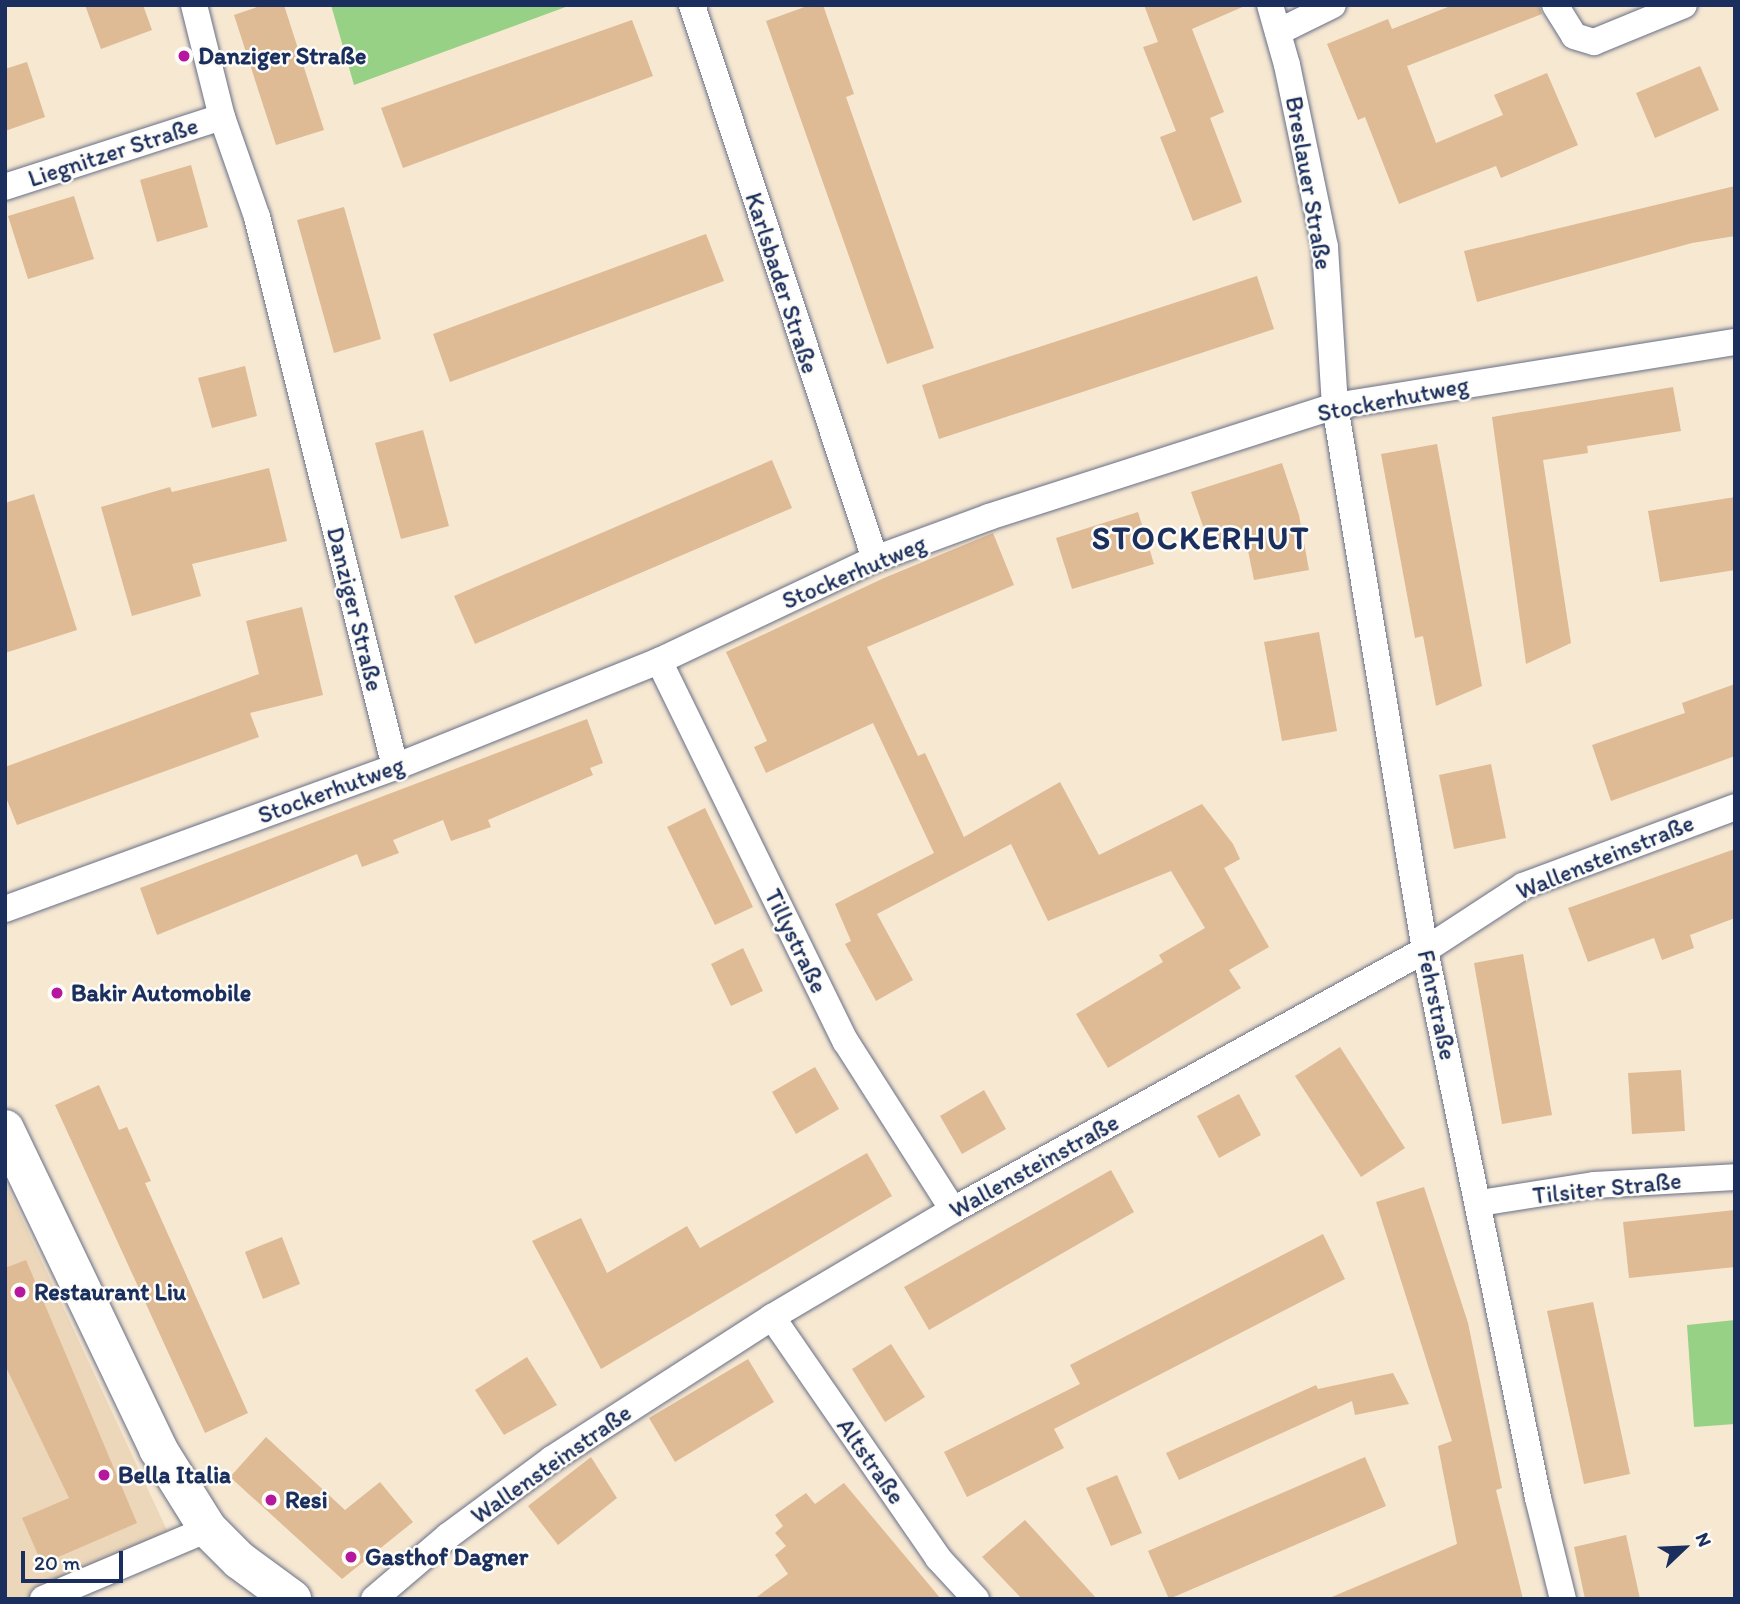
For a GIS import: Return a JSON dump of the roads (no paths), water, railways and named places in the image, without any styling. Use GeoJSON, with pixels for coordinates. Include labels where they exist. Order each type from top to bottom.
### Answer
{"type":"FeatureCollection","features":[{"type":"Feature","properties":{"kind":"main road"},"geometry":{"type":"LineString","coordinates":[[5,1129],[158,1449],[208,1529],[239,1560],[292,1599]]}},
{"type":"Feature","properties":{"kind":"street","name":"Danziger Straße"},"geometry":{"type":"LineString","coordinates":[[194,5],[222,117],[257,217],[395,767]]}},
{"type":"Feature","properties":{"kind":"street","name":"Karlsbader Straße"},"geometry":{"type":"LineString","coordinates":[[692,5],[875,559]]}},
{"type":"Feature","properties":{"kind":"street","name":"Breslauer Straße"},"geometry":{"type":"LineString","coordinates":[[1270,5],[1325,247],[1335,406]]}},
{"type":"Feature","properties":{"kind":"street"},"geometry":{"type":"LineString","coordinates":[[1278,32],[1333,5]]}},
{"type":"Feature","properties":{"kind":"street"},"geometry":{"type":"LineString","coordinates":[[1555,5],[1574,36],[1594,42],[1684,5]]}},
{"type":"Feature","properties":{"kind":"street","name":"Liegnitzer Straße"},"geometry":{"type":"LineString","coordinates":[[5,187],[222,117]]}},
{"type":"Feature","properties":{"kind":"street","name":"Stockerhutweg"},"geometry":{"type":"LineString","coordinates":[[5,909],[395,767],[659,661],[875,559],[989,517],[1335,406],[1735,342]]}},
{"type":"Feature","properties":{"kind":"street","name":"Fehrstraße"},"geometry":{"type":"LineString","coordinates":[[1335,406],[1425,950],[1480,1203],[1538,1498],[1563,1599]]}},
{"type":"Feature","properties":{"kind":"street","name":"Tillystraße"},"geometry":{"type":"LineString","coordinates":[[659,661],[845,1042],[953,1210]]}},
{"type":"Feature","properties":{"kind":"street","name":"Wallensteinstraße"},"geometry":{"type":"LineString","coordinates":[[374,1599],[448,1536],[552,1459],[772,1317],[953,1210],[1425,950],[1523,886],[1735,807]]}},
{"type":"Feature","properties":{"kind":"street","name":"Tilsiter Straße"},"geometry":{"type":"LineString","coordinates":[[1480,1203],[1594,1185],[1735,1177]]}},
{"type":"Feature","properties":{"kind":"street","name":"Altstraße"},"geometry":{"type":"LineString","coordinates":[[772,1317],[938,1558],[976,1599]]}},
{"type":"Feature","properties":{"kind":"street"},"geometry":{"type":"LineString","coordinates":[[43,1599],[208,1529]]}},
{"type":"Feature","properties":{"kind":"place","name":"Danziger Straße"},"geometry":{"type":"Point","coordinates":[184,56]}},
{"type":"Feature","properties":{"kind":"place","name":"Bakir Automobile"},"geometry":{"type":"Point","coordinates":[57,993]}},
{"type":"Feature","properties":{"kind":"place","name":"Restaurant Liu"},"geometry":{"type":"Point","coordinates":[20,1292]}},
{"type":"Feature","properties":{"kind":"place","name":"Bella Italia"},"geometry":{"type":"Point","coordinates":[104,1475]}},
{"type":"Feature","properties":{"kind":"place","name":"Resi"},"geometry":{"type":"Point","coordinates":[271,1500]}},
{"type":"Feature","properties":{"kind":"place","name":"Gasthof Dagner"},"geometry":{"type":"Point","coordinates":[351,1557]}},
{"type":"Feature","properties":{"kind":"district","name":"STOCKERHUT"},"geometry":{"type":"Point","coordinates":[1201,538]}}]}
